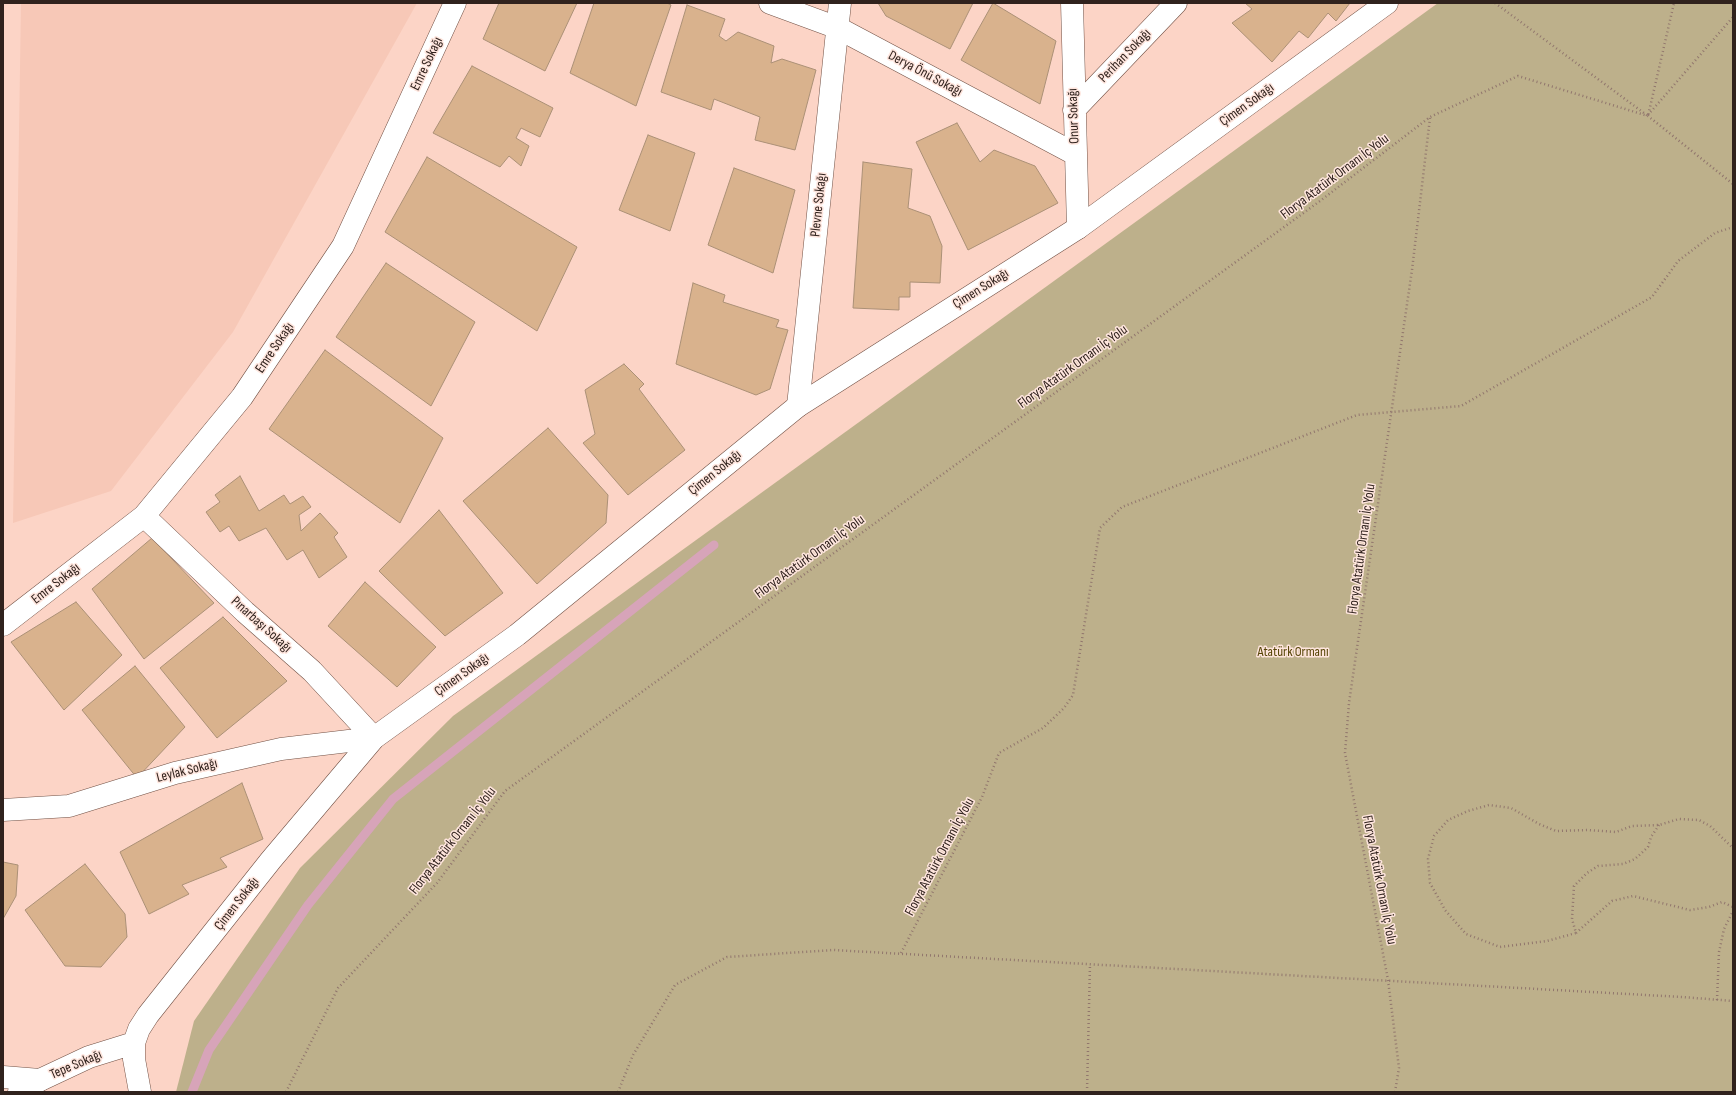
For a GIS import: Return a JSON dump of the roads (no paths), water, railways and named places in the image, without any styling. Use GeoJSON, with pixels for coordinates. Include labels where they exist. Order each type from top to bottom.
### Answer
{"type":"FeatureCollection","features":[{"type":"Feature","properties":{"kind":"street","name":"Emre Sokağı"},"geometry":{"type":"LineString","coordinates":[[3,625],[144,516],[242,397],[343,246],[455,3]]}},
{"type":"Feature","properties":{"kind":"street","name":"Derya Önü Sokağı"},"geometry":{"type":"LineString","coordinates":[[770,3],[838,28],[1075,154]]}},
{"type":"Feature","properties":{"kind":"street","name":"Plevne Sokağı"},"geometry":{"type":"LineString","coordinates":[[798,406],[840,3]]}},
{"type":"Feature","properties":{"kind":"street","name":"Onur Sokağı"},"geometry":{"type":"LineString","coordinates":[[1072,3],[1078,228]]}},
{"type":"Feature","properties":{"kind":"street","name":"Perihan Sokağı"},"geometry":{"type":"LineString","coordinates":[[1074,110],[1176,3]]}},
{"type":"Feature","properties":{"kind":"street","name":"Çimen Sokağı"},"geometry":{"type":"LineString","coordinates":[[134,1042],[139,1029],[148,1015],[271,860],[374,738],[517,635],[798,406],[1078,228],[1387,3]]}},
{"type":"Feature","properties":{"kind":"street","name":"Pınarbaşı Sokağı"},"geometry":{"type":"LineString","coordinates":[[144,516],[245,612],[312,671],[374,738]]}},
{"type":"Feature","properties":{"kind":"street","name":"Leylak Sokağı"},"geometry":{"type":"LineString","coordinates":[[3,810],[69,806],[174,773],[281,748],[374,738]]}},
{"type":"Feature","properties":{"kind":"street","name":"Tepe Sokağı"},"geometry":{"type":"LineString","coordinates":[[20,1092],[40,1080],[89,1057],[134,1042]]}},
{"type":"Feature","properties":{"kind":"street"},"geometry":{"type":"LineString","coordinates":[[134,1042],[134,1059],[140,1092]]}},
{"type":"Feature","properties":{"kind":"street"},"geometry":{"type":"LineString","coordinates":[[3,1077],[40,1080]]}},
{"type":"Feature","properties":{"kind":"waterway"},"geometry":{"type":"LineString","coordinates":[[192,1092],[209,1050],[308,905],[393,799],[714,545]]}},
{"type":"Feature","properties":{"kind":"park label","name":"Atatürk Ormanı"},"geometry":{"type":"Point","coordinates":[1293,652]}}]}
